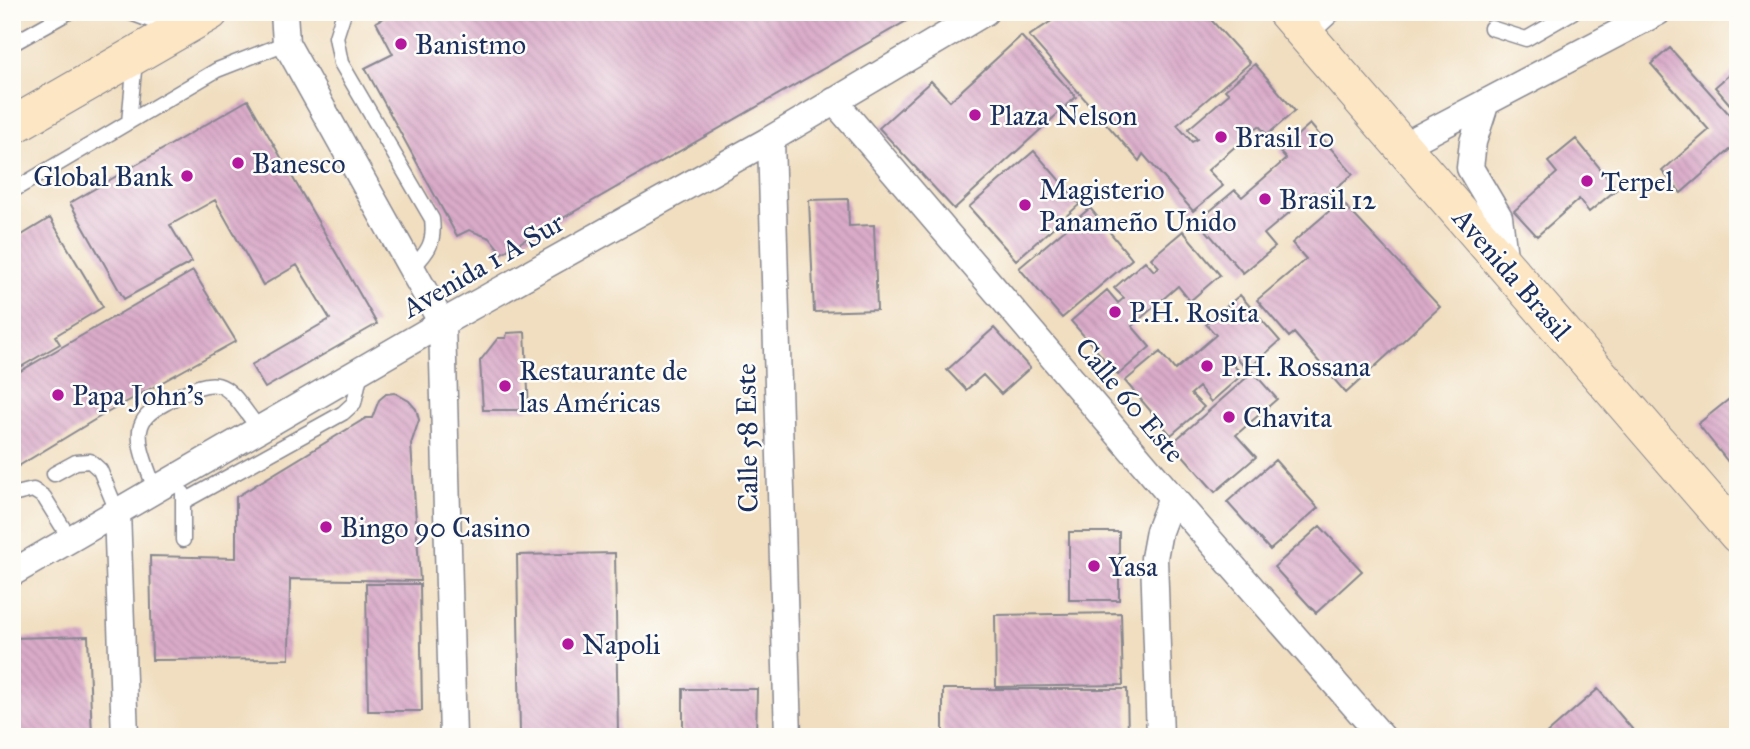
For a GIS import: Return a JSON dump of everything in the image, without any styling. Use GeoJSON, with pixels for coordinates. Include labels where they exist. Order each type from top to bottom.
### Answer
{"type":"FeatureCollection","features":[{"type":"Feature","properties":{"kind":"main road"},"geometry":{"type":"LineString","coordinates":[[12,126],[210,12]]}},
{"type":"Feature","properties":{"kind":"main road","name":"Avenida Brasil"},"geometry":{"type":"LineString","coordinates":[[1297,24],[1738,535]]}},
{"type":"Feature","properties":{"kind":"street"},"geometry":{"type":"LineString","coordinates":[[284,12],[286,43],[442,323],[453,737]]}},
{"type":"Feature","properties":{"kind":"street","name":"Avenida 1 A Sur"},"geometry":{"type":"LineString","coordinates":[[12,573],[442,323],[771,139],[985,12]]}},
{"type":"Feature","properties":{"kind":"street"},"geometry":{"type":"LineString","coordinates":[[1401,147],[1658,12]]}},
{"type":"Feature","properties":{"kind":"street","name":"Calle 60 Este"},"geometry":{"type":"LineString","coordinates":[[834,101],[1172,497],[1382,737]]}},
{"type":"Feature","properties":{"kind":"street"},"geometry":{"type":"LineString","coordinates":[[1486,102],[1473,142],[1470,168],[1499,218],[1505,264]]}},
{"type":"Feature","properties":{"kind":"street","name":"Calle 58 Este"},"geometry":{"type":"LineString","coordinates":[[771,139],[788,737]]}},
{"type":"Feature","properties":{"kind":"street"},"geometry":{"type":"LineString","coordinates":[[1160,737],[1154,558],[1159,531],[1172,497]]}},
{"type":"Feature","properties":{"kind":"street"},"geometry":{"type":"LineString","coordinates":[[117,512],[125,737]]}},
{"type":"Feature","properties":{"kind":"lane"},"geometry":{"type":"LineString","coordinates":[[12,44],[69,12]]}},
{"type":"Feature","properties":{"kind":"lane"},"geometry":{"type":"LineString","coordinates":[[128,12],[178,30]]}},
{"type":"Feature","properties":{"kind":"lane"},"geometry":{"type":"LineString","coordinates":[[344,12],[336,37],[341,63],[432,219],[435,237],[428,251],[412,268]]}},
{"type":"Feature","properties":{"kind":"lane"},"geometry":{"type":"LineString","coordinates":[[1297,24],[1335,12]]}},
{"type":"Feature","properties":{"kind":"lane"},"geometry":{"type":"LineString","coordinates":[[1491,28],[1525,39],[1573,12]]}},
{"type":"Feature","properties":{"kind":"lane"},"geometry":{"type":"LineString","coordinates":[[12,191],[217,70],[286,43]]}},
{"type":"Feature","properties":{"kind":"lane"},"geometry":{"type":"LineString","coordinates":[[130,122],[135,56]]}},
{"type":"Feature","properties":{"kind":"lane"},"geometry":{"type":"LineString","coordinates":[[183,502],[343,413],[354,403],[361,371]]}},
{"type":"Feature","properties":{"kind":"lane"},"geometry":{"type":"LineString","coordinates":[[155,490],[141,444],[141,426],[151,411],[198,384],[217,383],[233,394],[259,429]]}},
{"type":"Feature","properties":{"kind":"lane"},"geometry":{"type":"LineString","coordinates":[[54,474],[76,462],[90,461],[100,470],[117,512]]}},
{"type":"Feature","properties":{"kind":"lane"},"geometry":{"type":"LineString","coordinates":[[182,474],[183,540]]}},
{"type":"Feature","properties":{"kind":"lane"},"geometry":{"type":"LineString","coordinates":[[12,495],[33,490],[44,498],[70,539]]}},
{"type":"Feature","properties":{"kind":"building"},"geometry":{"type":"Polygon","coordinates":[[[395,12],[922,12],[502,253],[490,238],[469,230],[457,236],[365,68],[393,54],[376,22],[395,12]]]}},
{"type":"Feature","properties":{"kind":"building"},"geometry":{"type":"Polygon","coordinates":[[[1065,12],[1204,12],[1250,63],[1177,125],[1192,142],[1197,139],[1188,129],[1229,94],[1225,90],[1255,64],[1295,111],[1267,135],[1259,126],[1208,170],[1223,186],[1193,211],[1143,154],[1139,161],[1029,36],[1065,12]]]}},
{"type":"Feature","properties":{"kind":"building","name":"Plaza Nelson"},"geometry":{"type":"Polygon","coordinates":[[[1021,36],[1076,97],[954,209],[879,128],[931,81],[950,101],[1021,36]]]}},
{"type":"Feature","properties":{"kind":"building"},"geometry":{"type":"Polygon","coordinates":[[[1670,48],[1738,124],[1738,143],[1681,193],[1662,171],[1709,130],[1651,64],[1670,48]]]}},
{"type":"Feature","properties":{"kind":"building"},"geometry":{"type":"Polygon","coordinates":[[[1738,67],[1738,114],[1715,87],[1738,67]]]}},
{"type":"Feature","properties":{"kind":"building"},"geometry":{"type":"Polygon","coordinates":[[[248,100],[377,324],[265,388],[251,365],[330,319],[297,265],[263,285],[215,200],[170,225],[192,262],[124,299],[70,203],[248,100]]]}},
{"type":"Feature","properties":{"kind":"building","name":"Brasil 12"},"geometry":{"type":"Polygon","coordinates":[[[1310,124],[1353,174],[1321,200],[1314,192],[1264,234],[1275,247],[1243,273],[1198,221],[1235,190],[1242,197],[1286,159],[1279,151],[1310,124]]]}},
{"type":"Feature","properties":{"kind":"building"},"geometry":{"type":"Polygon","coordinates":[[[1576,139],[1617,189],[1589,212],[1579,199],[1537,236],[1514,211],[1557,173],[1548,162],[1576,139]]]}},
{"type":"Feature","properties":{"kind":"building","name":"Magisterio Panameño Unido"},"geometry":{"type":"Polygon","coordinates":[[[1034,151],[1080,204],[1016,260],[969,207],[1034,151]]]}},
{"type":"Feature","properties":{"kind":"building"},"geometry":{"type":"Polygon","coordinates":[[[848,199],[849,226],[874,225],[877,310],[814,312],[809,200],[848,199]]]}},
{"type":"Feature","properties":{"kind":"building"},"geometry":{"type":"Polygon","coordinates":[[[1341,201],[1440,307],[1346,393],[1294,333],[1289,337],[1257,300],[1306,259],[1292,243],[1341,201]]]}},
{"type":"Feature","properties":{"kind":"building"},"geometry":{"type":"Polygon","coordinates":[[[1090,208],[1132,259],[1062,318],[1019,268],[1090,208]]]}},
{"type":"Feature","properties":{"kind":"building"},"geometry":{"type":"Polygon","coordinates":[[[50,218],[103,307],[55,336],[60,344],[12,372],[12,241],[50,218]]]}},
{"type":"Feature","properties":{"kind":"building","name":"P.H. Rosita"},"geometry":{"type":"Polygon","coordinates":[[[1183,231],[1220,275],[1190,301],[1178,286],[1132,326],[1150,347],[1118,375],[1071,321],[1107,290],[1118,303],[1124,298],[1114,288],[1145,261],[1154,271],[1159,267],[1151,258],[1183,231]]]}},
{"type":"Feature","properties":{"kind":"building"},"geometry":{"type":"Polygon","coordinates":[[[193,271],[236,341],[96,419],[12,470],[12,376],[193,271]]]}},
{"type":"Feature","properties":{"kind":"building","name":"P.H. Rossana"},"geometry":{"type":"Polygon","coordinates":[[[1240,295],[1280,341],[1247,370],[1236,357],[1231,362],[1242,375],[1211,402],[1199,387],[1191,394],[1204,407],[1171,435],[1125,381],[1160,352],[1175,370],[1216,335],[1206,324],[1240,295]]]}},
{"type":"Feature","properties":{"kind":"building"},"geometry":{"type":"Polygon","coordinates":[[[994,328],[1030,368],[1001,394],[983,375],[966,390],[947,370],[994,328]]]}},
{"type":"Feature","properties":{"kind":"building","name":"Restaurante de las Américas"},"geometry":{"type":"Polygon","coordinates":[[[525,332],[529,410],[483,410],[480,361],[498,338],[506,338],[507,333],[525,332]]]}},
{"type":"Feature","properties":{"kind":"building","name":"Chavita"},"geometry":{"type":"Polygon","coordinates":[[[1253,372],[1277,399],[1236,435],[1256,457],[1215,492],[1172,443],[1253,372]]]}},
{"type":"Feature","properties":{"kind":"building"},"geometry":{"type":"Polygon","coordinates":[[[1738,392],[1738,456],[1729,463],[1698,424],[1738,392]]]}},
{"type":"Feature","properties":{"kind":"building","name":"Bingo 90 Casino"},"geometry":{"type":"Polygon","coordinates":[[[395,393],[409,401],[416,409],[419,420],[411,444],[420,581],[290,579],[289,659],[152,660],[150,556],[236,558],[236,497],[366,418],[372,418],[379,400],[386,394],[395,393]]]}},
{"type":"Feature","properties":{"kind":"building"},"geometry":{"type":"Polygon","coordinates":[[[1275,460],[1318,508],[1270,550],[1227,502],[1275,460]]]}},
{"type":"Feature","properties":{"kind":"building"},"geometry":{"type":"Polygon","coordinates":[[[1320,526],[1362,571],[1316,613],[1274,567],[1320,526]]]}},
{"type":"Feature","properties":{"kind":"building","name":"Yasa"},"geometry":{"type":"Polygon","coordinates":[[[1069,532],[1119,532],[1119,600],[1069,600],[1069,532]]]}},
{"type":"Feature","properties":{"kind":"building","name":"Napoli"},"geometry":{"type":"Polygon","coordinates":[[[615,553],[618,734],[520,735],[517,555],[615,553]]]}},
{"type":"Feature","properties":{"kind":"building"},"geometry":{"type":"Polygon","coordinates":[[[366,584],[420,584],[422,711],[368,711],[366,584]]]}},
{"type":"Feature","properties":{"kind":"building"},"geometry":{"type":"Polygon","coordinates":[[[1121,613],[1123,685],[996,687],[995,615],[1121,613]]]}},
{"type":"Feature","properties":{"kind":"building"},"geometry":{"type":"Polygon","coordinates":[[[88,636],[92,737],[12,737],[12,638],[88,636]]]}},
{"type":"Feature","properties":{"kind":"building"},"geometry":{"type":"Polygon","coordinates":[[[683,689],[757,689],[756,737],[676,737],[683,732],[683,689]]]}},
{"type":"Feature","properties":{"kind":"building"},"geometry":{"type":"Polygon","coordinates":[[[943,689],[1127,689],[1128,737],[943,737],[943,689]]]}},
{"type":"Feature","properties":{"kind":"building"},"geometry":{"type":"Polygon","coordinates":[[[1598,689],[1639,737],[1543,737],[1598,689]]]}},
{"type":"Feature","properties":{"kind":"place","name":"Banistmo"},"geometry":{"type":"Point","coordinates":[401,44]}},
{"type":"Feature","properties":{"kind":"place","name":"Plaza Nelson"},"geometry":{"type":"Point","coordinates":[975,115]}},
{"type":"Feature","properties":{"kind":"place","name":"Brasil 10"},"geometry":{"type":"Point","coordinates":[1221,137]}},
{"type":"Feature","properties":{"kind":"place","name":"Banesco"},"geometry":{"type":"Point","coordinates":[238,163]}},
{"type":"Feature","properties":{"kind":"place","name":"Global Bank"},"geometry":{"type":"Point","coordinates":[187,176]}},
{"type":"Feature","properties":{"kind":"place","name":"Terpel"},"geometry":{"type":"Point","coordinates":[1587,181]}},
{"type":"Feature","properties":{"kind":"place","name":"Brasil 12"},"geometry":{"type":"Point","coordinates":[1265,199]}},
{"type":"Feature","properties":{"kind":"place","name":"Magisterio Panameño Unido"},"geometry":{"type":"Point","coordinates":[1025,205]}},
{"type":"Feature","properties":{"kind":"place","name":"P.H. Rosita"},"geometry":{"type":"Point","coordinates":[1115,312]}},
{"type":"Feature","properties":{"kind":"place","name":"P.H. Rossana"},"geometry":{"type":"Point","coordinates":[1207,366]}},
{"type":"Feature","properties":{"kind":"place","name":"Restaurante de las Américas"},"geometry":{"type":"Point","coordinates":[505,386]}},
{"type":"Feature","properties":{"kind":"place","name":"Papa John's"},"geometry":{"type":"Point","coordinates":[58,395]}},
{"type":"Feature","properties":{"kind":"place","name":"Chavita"},"geometry":{"type":"Point","coordinates":[1229,417]}},
{"type":"Feature","properties":{"kind":"place","name":"Bingo 90 Casino"},"geometry":{"type":"Point","coordinates":[326,527]}},
{"type":"Feature","properties":{"kind":"place","name":"Yasa"},"geometry":{"type":"Point","coordinates":[1094,566]}},
{"type":"Feature","properties":{"kind":"place","name":"Napoli"},"geometry":{"type":"Point","coordinates":[568,644]}}]}
